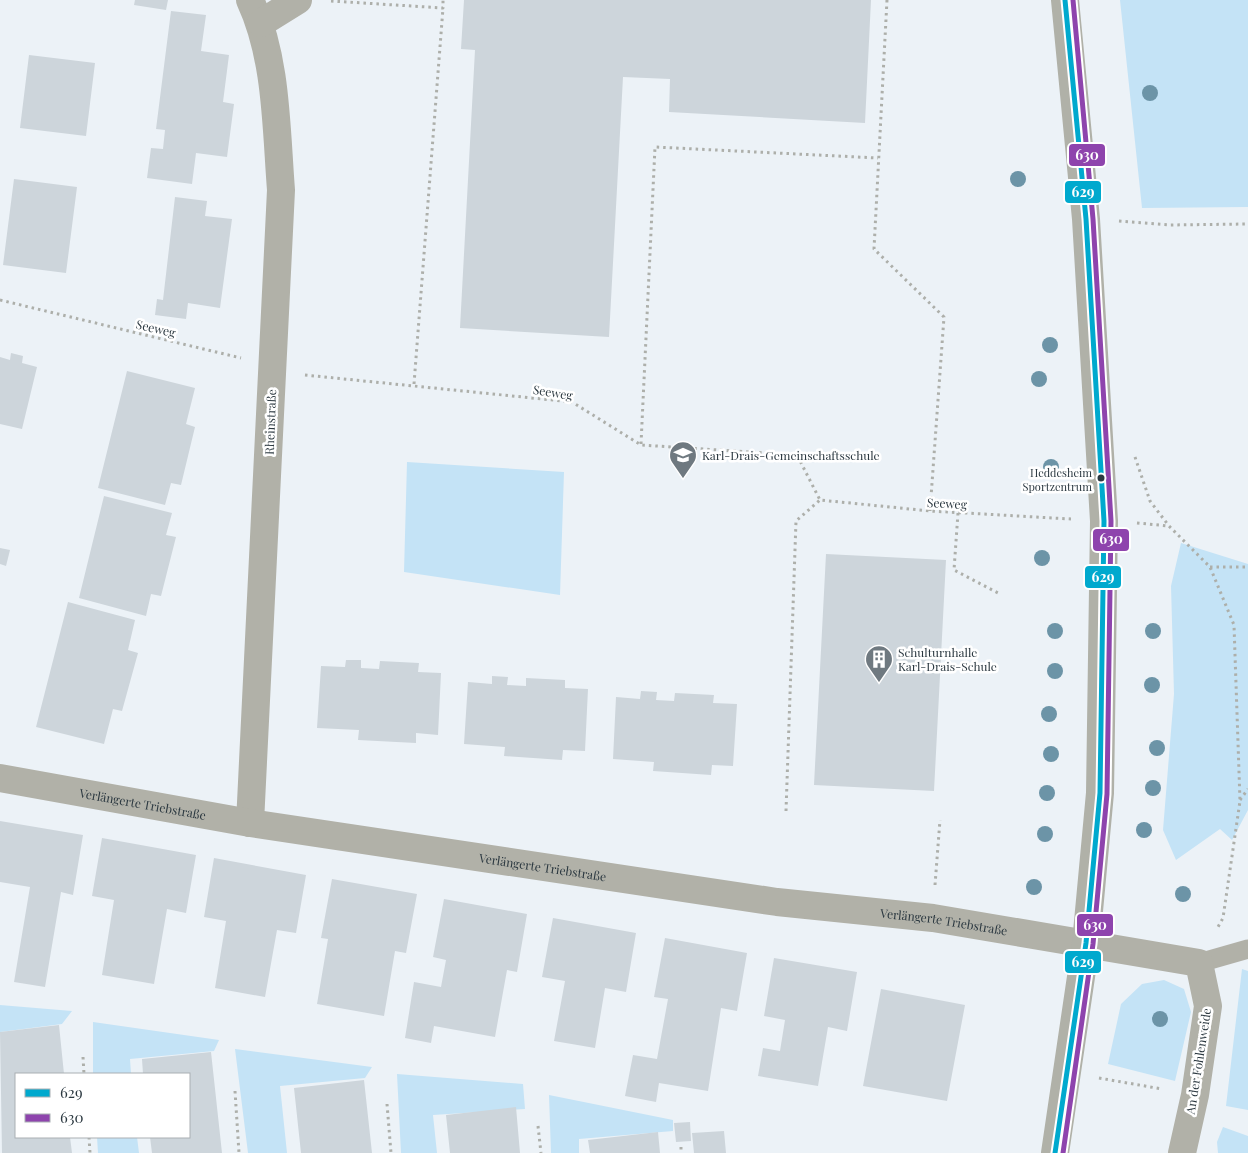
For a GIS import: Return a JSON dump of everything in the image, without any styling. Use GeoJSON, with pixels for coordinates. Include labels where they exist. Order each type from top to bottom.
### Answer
{"type":"FeatureCollection","features":[{"type":"Feature","properties":{"kind":"main road"},"geometry":{"type":"LineString","coordinates":[[1054,1153],[1086,943],[1100,793],[1104,520],[1086,219],[1065,0]]}},
{"type":"Feature","properties":{"kind":"street","name":"Rheinstraße"},"geometry":{"type":"LineString","coordinates":[[250,823],[281,190],[274,88],[255,11],[297,1]]}},
{"type":"Feature","properties":{"kind":"street","name":"Verlängerte Triebstraße"},"geometry":{"type":"LineString","coordinates":[[0,778],[250,823],[777,902],[933,918],[1086,943]]}},
{"type":"Feature","properties":{"kind":"street"},"geometry":{"type":"LineString","coordinates":[[1086,943],[1200,964]]}},
{"type":"Feature","properties":{"kind":"street","name":"An der Fohlenweide"},"geometry":{"type":"LineString","coordinates":[[1182,1153],[1194,1095],[1208,1006],[1200,964]]}},
{"type":"Feature","properties":{"kind":"lane"},"geometry":{"type":"LineString","coordinates":[[1200,964],[1248,949]]}},
{"type":"Feature","properties":{"kind":"path"},"geometry":{"type":"LineString","coordinates":[[414,384],[443,0]]}},
{"type":"Feature","properties":{"kind":"path"},"geometry":{"type":"LineString","coordinates":[[887,0],[874,249],[944,316],[930,511]]}},
{"type":"Feature","properties":{"kind":"path"},"geometry":{"type":"LineString","coordinates":[[297,1],[443,8]]}},
{"type":"Feature","properties":{"kind":"path"},"geometry":{"type":"LineString","coordinates":[[641,445],[655,147],[878,158]]}},
{"type":"Feature","properties":{"kind":"path"},"geometry":{"type":"LineString","coordinates":[[1086,219],[1170,226],[1248,224]]}},
{"type":"Feature","properties":{"kind":"path","name":"Seeweg"},"geometry":{"type":"LineString","coordinates":[[0,300],[227,354],[314,377],[414,384],[572,402],[641,445],[797,455],[820,500],[930,511],[1104,520]]}},
{"type":"Feature","properties":{"kind":"path"},"geometry":{"type":"LineString","coordinates":[[786,811],[796,521],[820,500]]}},
{"type":"Feature","properties":{"kind":"path"},"geometry":{"type":"LineString","coordinates":[[958,512],[954,570],[1000,594]]}},
{"type":"Feature","properties":{"kind":"path"},"geometry":{"type":"LineString","coordinates":[[1169,526],[1210,567],[1234,625],[1240,801],[1223,918],[1200,964]]}},
{"type":"Feature","properties":{"kind":"path"},"geometry":{"type":"LineString","coordinates":[[1210,567],[1248,567]]}},
{"type":"Feature","properties":{"kind":"path"},"geometry":{"type":"LineString","coordinates":[[1240,801],[1248,790]]}},
{"type":"Feature","properties":{"kind":"path"},"geometry":{"type":"LineString","coordinates":[[933,918],[940,820]]}},
{"type":"Feature","properties":{"kind":"path"},"geometry":{"type":"LineString","coordinates":[[83,1057],[84,1073]]}},
{"type":"Feature","properties":{"kind":"path"},"geometry":{"type":"LineString","coordinates":[[1067,1073],[1194,1095]]}},
{"type":"Feature","properties":{"kind":"path"},"geometry":{"type":"LineString","coordinates":[[235,1091],[239,1153]]}},
{"type":"Feature","properties":{"kind":"path"},"geometry":{"type":"LineString","coordinates":[[387,1104],[391,1153]]}},
{"type":"Feature","properties":{"kind":"path"},"geometry":{"type":"LineString","coordinates":[[538,1126],[541,1153]]}},
{"type":"Feature","properties":{"kind":"path"},"geometry":{"type":"LineString","coordinates":[[89,1138],[90,1153]]}},
{"type":"Feature","properties":{"kind":"path"},"geometry":{"type":"LineString","coordinates":[[681,1147],[682,1153]]}},
{"type":"Feature","properties":{"kind":"shaded area"},"geometry":{"type":"Polygon","coordinates":[[[1120,0],[1248,0],[1248,207],[1142,208],[1120,0]]]}},
{"type":"Feature","properties":{"kind":"shaded area"},"geometry":{"type":"Polygon","coordinates":[[[407,462],[564,472],[560,595],[404,572],[407,462]]]}},
{"type":"Feature","properties":{"kind":"shaded area"},"geometry":{"type":"Polygon","coordinates":[[[1181,543],[1248,564],[1248,810],[1232,840],[1220,829],[1176,860],[1163,830],[1174,694],[1171,586],[1181,543]]]}},
{"type":"Feature","properties":{"kind":"shaded area"},"geometry":{"type":"Polygon","coordinates":[[[1242,969],[1248,971],[1248,1110],[1226,1106],[1242,969]]]}},
{"type":"Feature","properties":{"kind":"shaded area"},"geometry":{"type":"Polygon","coordinates":[[[1164,980],[1184,989],[1191,1012],[1175,1081],[1108,1064],[1121,1004],[1142,984],[1164,980]]]}},
{"type":"Feature","properties":{"kind":"shaded area"},"geometry":{"type":"Polygon","coordinates":[[[0,1005],[72,1011],[62,1024],[0,1032],[0,1005]]]}},
{"type":"Feature","properties":{"kind":"shaded area"},"geometry":{"type":"Polygon","coordinates":[[[93,1022],[219,1040],[214,1051],[130,1059],[131,1073],[93,1073],[93,1022]]]}},
{"type":"Feature","properties":{"kind":"shaded area"},"geometry":{"type":"Polygon","coordinates":[[[235,1049],[372,1067],[365,1078],[280,1086],[287,1153],[248,1153],[235,1049]]]}},
{"type":"Feature","properties":{"kind":"shaded area"},"geometry":{"type":"Polygon","coordinates":[[[397,1074],[523,1084],[525,1109],[433,1115],[437,1153],[401,1153],[397,1074]]]}},
{"type":"Feature","properties":{"kind":"shaded area"},"geometry":{"type":"Polygon","coordinates":[[[549,1095],[673,1120],[673,1131],[579,1139],[579,1153],[551,1153],[549,1095]]]}},
{"type":"Feature","properties":{"kind":"shaded area"},"geometry":{"type":"Polygon","coordinates":[[[1223,1127],[1248,1136],[1248,1153],[1218,1153],[1217,1142],[1223,1127]]]}},
{"type":"Feature","properties":{"kind":"shaded area"},"geometry":{"type":"Polygon","coordinates":[[[97,1138],[137,1138],[139,1153],[98,1153],[97,1138]]]}},
{"type":"Feature","properties":{"kind":"building"},"geometry":{"type":"Polygon","coordinates":[[[135,0],[168,0],[166,10],[134,5],[135,0]]]}},
{"type":"Feature","properties":{"kind":"building"},"geometry":{"type":"Polygon","coordinates":[[[464,0],[871,0],[865,123],[669,112],[670,79],[623,77],[609,337],[460,328],[475,50],[461,49],[464,0]]]}},
{"type":"Feature","properties":{"kind":"building"},"geometry":{"type":"Polygon","coordinates":[[[171,11],[206,15],[201,51],[229,55],[223,102],[234,104],[227,157],[196,153],[192,184],[147,178],[151,148],[163,149],[165,130],[156,129],[171,11]]]}},
{"type":"Feature","properties":{"kind":"building"},"geometry":{"type":"Polygon","coordinates":[[[29,55],[95,63],[86,136],[20,128],[29,55]]]}},
{"type":"Feature","properties":{"kind":"building"},"geometry":{"type":"Polygon","coordinates":[[[14,179],[77,187],[66,273],[3,265],[14,179]]]}},
{"type":"Feature","properties":{"kind":"building"},"geometry":{"type":"Polygon","coordinates":[[[175,197],[207,201],[205,216],[232,219],[220,308],[188,303],[186,319],[155,315],[157,299],[163,300],[175,197]]]}},
{"type":"Feature","properties":{"kind":"building"},"geometry":{"type":"Polygon","coordinates":[[[11,353],[23,356],[22,363],[37,367],[22,429],[0,424],[0,357],[10,360],[11,353]]]}},
{"type":"Feature","properties":{"kind":"building"},"geometry":{"type":"Polygon","coordinates":[[[127,371],[195,388],[186,424],[195,427],[181,485],[171,483],[165,505],[98,488],[127,371]]]}},
{"type":"Feature","properties":{"kind":"building"},"geometry":{"type":"Polygon","coordinates":[[[104,496],[172,513],[166,535],[176,537],[161,596],[151,594],[146,616],[79,598],[104,496]]]}},
{"type":"Feature","properties":{"kind":"building"},"geometry":{"type":"Polygon","coordinates":[[[0,548],[10,550],[6,566],[0,564],[0,548]]]}},
{"type":"Feature","properties":{"kind":"building","name":"Schulturnhalle Karl-Drais-Schule"},"geometry":{"type":"Polygon","coordinates":[[[826,554],[946,560],[934,791],[814,785],[826,554]]]}},
{"type":"Feature","properties":{"kind":"building"},"geometry":{"type":"Polygon","coordinates":[[[68,602],[135,620],[128,650],[138,653],[122,711],[113,709],[104,744],[36,727],[68,602]]]}},
{"type":"Feature","properties":{"kind":"building"},"geometry":{"type":"Polygon","coordinates":[[[346,660],[361,660],[361,668],[379,669],[380,661],[419,663],[418,672],[441,673],[438,735],[416,733],[416,743],[358,740],[359,730],[317,728],[321,666],[345,667],[346,660]]]}},
{"type":"Feature","properties":{"kind":"building"},"geometry":{"type":"Polygon","coordinates":[[[492,676],[508,677],[507,685],[526,686],[526,678],[565,680],[565,688],[588,689],[585,751],[563,750],[562,760],[504,756],[505,747],[464,744],[468,682],[492,684],[492,676]]]}},
{"type":"Feature","properties":{"kind":"building"},"geometry":{"type":"Polygon","coordinates":[[[641,691],[657,692],[656,700],[674,701],[675,693],[714,695],[713,703],[737,704],[733,766],[712,765],[711,775],[653,771],[654,762],[613,759],[616,697],[640,699],[641,691]]]}},
{"type":"Feature","properties":{"kind":"building"},"geometry":{"type":"Polygon","coordinates":[[[0,821],[83,835],[73,895],[61,892],[45,987],[14,982],[30,887],[0,882],[0,821]]]}},
{"type":"Feature","properties":{"kind":"building"},"geometry":{"type":"Polygon","coordinates":[[[102,838],[196,855],[186,913],[167,909],[154,984],[102,975],[114,900],[92,896],[102,838]]]}},
{"type":"Feature","properties":{"kind":"building"},"geometry":{"type":"Polygon","coordinates":[[[214,858],[306,875],[296,933],[277,930],[265,997],[215,988],[226,921],[204,917],[214,858]]]}},
{"type":"Feature","properties":{"kind":"building"},"geometry":{"type":"Polygon","coordinates":[[[332,879],[417,894],[406,953],[395,951],[384,1016],[317,1004],[328,939],[321,938],[332,879]]]}},
{"type":"Feature","properties":{"kind":"building"},"geometry":{"type":"Polygon","coordinates":[[[444,899],[527,914],[517,972],[507,970],[495,1037],[434,1026],[431,1043],[405,1038],[414,982],[441,987],[446,960],[433,957],[444,899]]]}},
{"type":"Feature","properties":{"kind":"building"},"geometry":{"type":"Polygon","coordinates":[[[553,918],[636,933],[626,992],[605,988],[595,1048],[554,1041],[565,981],[542,977],[553,918]]]}},
{"type":"Feature","properties":{"kind":"building"},"geometry":{"type":"Polygon","coordinates":[[[665,938],[747,953],[737,1011],[721,1008],[708,1091],[659,1083],[656,1102],[625,1096],[633,1055],[657,1059],[668,999],[654,997],[665,938]]]}},
{"type":"Feature","properties":{"kind":"building"},"geometry":{"type":"Polygon","coordinates":[[[774,958],[857,972],[847,1031],[828,1027],[818,1086],[758,1076],[763,1048],[780,1051],[785,1020],[764,1016],[774,958]]]}},
{"type":"Feature","properties":{"kind":"building"},"geometry":{"type":"Polygon","coordinates":[[[881,989],[965,1005],[947,1101],[863,1086],[881,989]]]}},
{"type":"Feature","properties":{"kind":"building"},"geometry":{"type":"Polygon","coordinates":[[[59,1025],[64,1073],[15,1073],[15,1138],[70,1138],[72,1153],[2,1153],[0,1032],[59,1025]]]}},
{"type":"Feature","properties":{"kind":"building"},"geometry":{"type":"Polygon","coordinates":[[[211,1052],[222,1153],[152,1153],[150,1138],[190,1138],[190,1073],[143,1073],[142,1059],[211,1052]]]}},
{"type":"Feature","properties":{"kind":"building"},"geometry":{"type":"Polygon","coordinates":[[[364,1080],[372,1153],[301,1153],[294,1088],[364,1080]]]}},
{"type":"Feature","properties":{"kind":"building"},"geometry":{"type":"Polygon","coordinates":[[[516,1107],[520,1153],[450,1153],[446,1115],[516,1107]]]}},
{"type":"Feature","properties":{"kind":"building"},"geometry":{"type":"Polygon","coordinates":[[[690,1122],[691,1141],[676,1142],[674,1123],[690,1122]]]}},
{"type":"Feature","properties":{"kind":"building"},"geometry":{"type":"Polygon","coordinates":[[[724,1131],[726,1153],[694,1153],[692,1133],[724,1131]]]}},
{"type":"Feature","properties":{"kind":"building"},"geometry":{"type":"Polygon","coordinates":[[[658,1132],[660,1153],[590,1153],[588,1140],[658,1132]]]}},
{"type":"Feature","properties":{"kind":"transit line","name":"629"},"geometry":{"type":"LineString","coordinates":[[1055,1153],[1086,943],[1100,793],[1104,521],[1086,219],[1065,0]]}},
{"type":"Feature","properties":{"kind":"transit line","name":"630"},"geometry":{"type":"LineString","coordinates":[[1063,1153],[1093,944],[1107,794],[1111,521],[1093,219],[1073,0]]}},
{"type":"Feature","properties":{"kind":"place","name":"Heddesheim Sportzentrum"},"geometry":{"type":"Point","coordinates":[1101,478]}},
{"type":"Feature","properties":{"kind":"place","name":"Karl-Drais-Gemeinschaftsschule"},"geometry":{"type":"Point","coordinates":[683,479]}},
{"type":"Feature","properties":{"kind":"place","name":"Schulturnhalle Karl-Drais-Schule"},"geometry":{"type":"Point","coordinates":[879,683]}}]}
